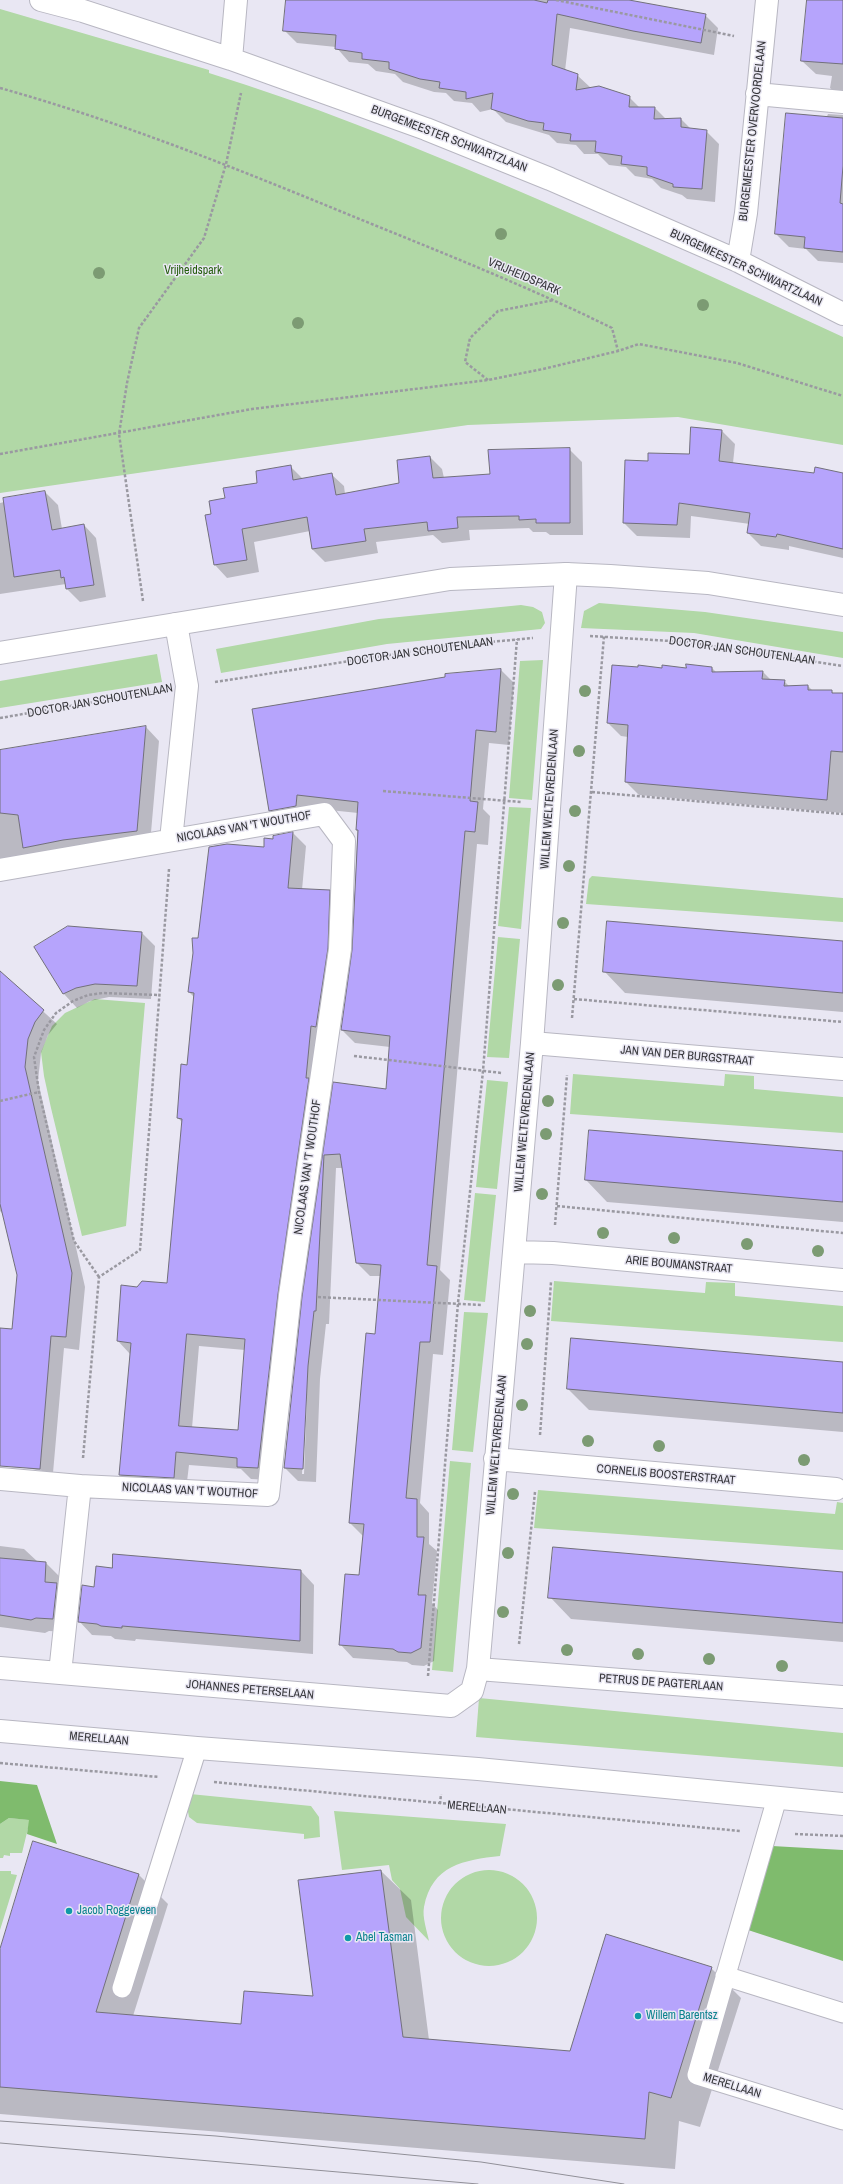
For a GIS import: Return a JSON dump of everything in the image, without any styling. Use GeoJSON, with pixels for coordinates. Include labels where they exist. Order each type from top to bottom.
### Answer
{"type":"FeatureCollection","features":[{"type":"Feature","properties":{"kind":"street","name":"BURGEMEESTER SCHWARTZLAAN"},"geometry":{"type":"LineString","coordinates":[[41,0],[83,11],[239,62],[426,129],[550,179],[738,261],[843,314]]}},
{"type":"Feature","properties":{"kind":"street"},"geometry":{"type":"LineString","coordinates":[[236,0],[239,62]]}},
{"type":"Feature","properties":{"kind":"street","name":"BURGEMEESTER OVERVOORDELAAN"},"geometry":{"type":"LineString","coordinates":[[738,261],[746,212],[767,0]]}},
{"type":"Feature","properties":{"kind":"street"},"geometry":{"type":"LineString","coordinates":[[757,94],[843,102]]}},
{"type":"Feature","properties":{"kind":"street"},"geometry":{"type":"LineString","coordinates":[[0,653],[450,579],[566,574],[708,583],[843,605]]}},
{"type":"Feature","properties":{"kind":"street","name":"WILLEM WELTEVREDENLAAN"},"geometry":{"type":"LineString","coordinates":[[478,1669],[532,1043],[549,803],[563,635],[566,574]]}},
{"type":"Feature","properties":{"kind":"street","name":"NICOLAAS VAN 'T WOUTHOF"},"geometry":{"type":"LineString","coordinates":[[171,840],[187,686],[176,624]]}},
{"type":"Feature","properties":{"kind":"street","name":"NICOLAAS VAN 'T WOUTHOF"},"geometry":{"type":"LineString","coordinates":[[0,870],[324,814],[344,841],[340,949],[290,1295],[268,1495],[80,1486],[0,1479]]}},
{"type":"Feature","properties":{"kind":"street","name":"JAN VAN DER BURGSTRAAT"},"geometry":{"type":"LineString","coordinates":[[532,1043],[843,1069]]}},
{"type":"Feature","properties":{"kind":"street","name":"ARIE BOUMANSTRAAT"},"geometry":{"type":"LineString","coordinates":[[514,1252],[553,1253],[843,1280]]}},
{"type":"Feature","properties":{"kind":"street","name":"CORNELIS BOOSTERSTRAAT"},"geometry":{"type":"LineString","coordinates":[[495,1460],[836,1489]]}},
{"type":"Feature","properties":{"kind":"street"},"geometry":{"type":"LineString","coordinates":[[60,1674],[80,1486]]}},
{"type":"Feature","properties":{"kind":"street","name":"JOHANNES PETERSELAAN"},"geometry":{"type":"LineString","coordinates":[[0,1668],[451,1706],[472,1691],[478,1669]]}},
{"type":"Feature","properties":{"kind":"street","name":"PETRUS DE PAGTERLAAN"},"geometry":{"type":"LineString","coordinates":[[478,1669],[843,1697]]}},
{"type":"Feature","properties":{"kind":"street","name":"MERELLAAN"},"geometry":{"type":"LineString","coordinates":[[0,1731],[197,1748],[478,1769],[843,1804]]}},
{"type":"Feature","properties":{"kind":"lane"},"geometry":{"type":"LineString","coordinates":[[122,1988],[197,1748]]}},
{"type":"Feature","properties":{"kind":"lane","name":"MERELLAAN"},"geometry":{"type":"LineString","coordinates":[[777,1798],[697,2075],[843,2120]]}},
{"type":"Feature","properties":{"kind":"lane"},"geometry":{"type":"LineString","coordinates":[[725,1976],[843,2013]]}},
{"type":"Feature","properties":{"kind":"path"},"geometry":{"type":"LineString","coordinates":[[556,0],[762,42]]}},
{"type":"Feature","properties":{"kind":"path"},"geometry":{"type":"LineString","coordinates":[[147,629],[119,434],[139,328],[204,238],[226,164],[239,62]]}},
{"type":"Feature","properties":{"kind":"path","name":"VRIJHEIDSPARK"},"geometry":{"type":"LineString","coordinates":[[0,88],[52,102],[226,164],[555,299],[612,328],[618,351]]}},
{"type":"Feature","properties":{"kind":"path"},"geometry":{"type":"LineString","coordinates":[[488,380],[465,362],[470,338],[498,311],[555,299]]}},
{"type":"Feature","properties":{"kind":"path"},"geometry":{"type":"LineString","coordinates":[[0,454],[119,434],[252,409],[488,380],[543,369],[618,351],[639,344],[736,363],[843,396]]}},
{"type":"Feature","properties":{"kind":"path","name":"DOCTOR JAN SCHOUTENLAAN"},"geometry":{"type":"LineString","coordinates":[[0,718],[187,686],[447,646],[563,635],[604,636],[687,642],[843,666]]}},
{"type":"Feature","properties":{"kind":"path"},"geometry":{"type":"LineString","coordinates":[[516,1672],[538,1463],[553,1253],[604,636]]}},
{"type":"Feature","properties":{"kind":"path"},"geometry":{"type":"LineString","coordinates":[[425,1704],[458,1303],[483,1071],[517,639]]}},
{"type":"Feature","properties":{"kind":"path"},"geometry":{"type":"LineString","coordinates":[[383,791],[504,801],[549,803]]}},
{"type":"Feature","properties":{"kind":"path"},"geometry":{"type":"LineString","coordinates":[[592,792],[843,814]]}},
{"type":"Feature","properties":{"kind":"path","name":"NICOLAAS VAN 'T WOUTHOF"},"geometry":{"type":"LineString","coordinates":[[99,1277],[140,1250],[171,840]]}},
{"type":"Feature","properties":{"kind":"path"},"geometry":{"type":"LineString","coordinates":[[80,1486],[99,1277],[74,1241],[39,1092],[34,1057],[44,1030],[56,1013],[73,1001],[88,995],[122,993],[160,996]]}},
{"type":"Feature","properties":{"kind":"path"},"geometry":{"type":"LineString","coordinates":[[574,998],[843,1022]]}},
{"type":"Feature","properties":{"kind":"path"},"geometry":{"type":"LineString","coordinates":[[324,1052],[529,1077]]}},
{"type":"Feature","properties":{"kind":"path"},"geometry":{"type":"LineString","coordinates":[[0,1101],[39,1092]]}},
{"type":"Feature","properties":{"kind":"path"},"geometry":{"type":"LineString","coordinates":[[557,1206],[843,1233]]}},
{"type":"Feature","properties":{"kind":"path"},"geometry":{"type":"LineString","coordinates":[[290,1295],[458,1303],[509,1307]]}},
{"type":"Feature","properties":{"kind":"path","name":"MERELLAAN"},"geometry":{"type":"LineString","coordinates":[[0,1763],[767,1833],[843,1836]]}},
{"type":"Feature","properties":{"kind":"green space","name":"Vrijheidspark"},"geometry":{"type":"Polygon","coordinates":[[[0,9],[209,70],[209,73],[283,98],[392,138],[586,220],[843,337],[843,445],[678,417],[468,425],[0,493],[0,9]]]}},
{"type":"Feature","properties":{"kind":"green space"},"geometry":{"type":"Polygon","coordinates":[[[599,603],[705,612],[843,632],[843,658],[694,633],[581,628],[584,611],[599,603]]]}},
{"type":"Feature","properties":{"kind":"green space"},"geometry":{"type":"Polygon","coordinates":[[[521,605],[533,607],[542,612],[545,623],[541,629],[387,644],[221,673],[216,649],[379,619],[521,605]]]}},
{"type":"Feature","properties":{"kind":"green space"},"geometry":{"type":"Polygon","coordinates":[[[157,654],[162,682],[0,708],[0,681],[157,654]]]}},
{"type":"Feature","properties":{"kind":"green space"},"geometry":{"type":"Polygon","coordinates":[[[543,660],[532,800],[509,798],[520,661],[543,660]]]}},
{"type":"Feature","properties":{"kind":"green space"},"geometry":{"type":"Polygon","coordinates":[[[509,807],[531,808],[521,929],[498,926],[509,807]]]}},
{"type":"Feature","properties":{"kind":"green space"},"geometry":{"type":"Polygon","coordinates":[[[592,876],[843,898],[843,922],[586,904],[589,879],[592,876]]]}},
{"type":"Feature","properties":{"kind":"green space"},"geometry":{"type":"Polygon","coordinates":[[[498,937],[520,939],[509,1058],[487,1057],[498,937]]]}},
{"type":"Feature","properties":{"kind":"green space"},"geometry":{"type":"Polygon","coordinates":[[[95,999],[145,1003],[126,1226],[82,1236],[51,1108],[44,1076],[41,1052],[52,1026],[65,1013],[95,999]]]}},
{"type":"Feature","properties":{"kind":"green space"},"geometry":{"type":"Polygon","coordinates":[[[573,1074],[724,1086],[725,1074],[754,1076],[754,1089],[843,1097],[843,1133],[570,1114],[573,1074]]]}},
{"type":"Feature","properties":{"kind":"green space"},"geometry":{"type":"Polygon","coordinates":[[[487,1080],[508,1082],[497,1189],[476,1187],[487,1080]]]}},
{"type":"Feature","properties":{"kind":"green space"},"geometry":{"type":"Polygon","coordinates":[[[475,1193],[496,1195],[485,1302],[464,1300],[475,1193]]]}},
{"type":"Feature","properties":{"kind":"green space"},"geometry":{"type":"Polygon","coordinates":[[[554,1281],[705,1293],[706,1282],[735,1283],[735,1296],[843,1306],[843,1342],[551,1321],[554,1281]]]}},
{"type":"Feature","properties":{"kind":"green space"},"geometry":{"type":"Polygon","coordinates":[[[464,1312],[488,1313],[473,1452],[452,1450],[464,1312]]]}},
{"type":"Feature","properties":{"kind":"green space"},"geometry":{"type":"Polygon","coordinates":[[[450,1461],[471,1463],[453,1672],[432,1670],[450,1461]]]}},
{"type":"Feature","properties":{"kind":"green space"},"geometry":{"type":"Polygon","coordinates":[[[538,1490],[835,1514],[837,1502],[843,1503],[843,1550],[534,1528],[538,1490]]]}},
{"type":"Feature","properties":{"kind":"green space"},"geometry":{"type":"Polygon","coordinates":[[[479,1698],[843,1733],[843,1767],[476,1737],[479,1698]]]}},
{"type":"Feature","properties":{"kind":"green space"},"geometry":{"type":"Polygon","coordinates":[[[0,1781],[37,1785],[57,1844],[27,1834],[29,1820],[9,1818],[0,1824],[0,1781]]]}},
{"type":"Feature","properties":{"kind":"green space"},"geometry":{"type":"Polygon","coordinates":[[[190,1794],[311,1806],[319,1817],[320,1837],[304,1839],[304,1834],[197,1823],[189,1817],[187,1806],[190,1794]]]}},
{"type":"Feature","properties":{"kind":"green space"},"geometry":{"type":"Polygon","coordinates":[[[334,1811],[506,1824],[500,1856],[462,1863],[442,1873],[434,1882],[428,1893],[424,1907],[424,1920],[429,1941],[406,1917],[400,1889],[392,1880],[389,1865],[342,1870],[334,1811]]]}},
{"type":"Feature","properties":{"kind":"green space"},"geometry":{"type":"Polygon","coordinates":[[[9,1818],[30,1820],[22,1853],[10,1853],[10,1856],[4,1855],[3,1858],[0,1858],[0,1824],[9,1818]]]}},
{"type":"Feature","properties":{"kind":"green space"},"geometry":{"type":"Polygon","coordinates":[[[772,1846],[843,1850],[843,1961],[748,1930],[772,1846]]]}},
{"type":"Feature","properties":{"kind":"green space"},"geometry":{"type":"Polygon","coordinates":[[[489,1870],[507,1874],[523,1884],[533,1900],[537,1918],[533,1936],[523,1952],[507,1962],[489,1966],[471,1962],[455,1952],[445,1936],[441,1918],[445,1900],[455,1884],[471,1874],[489,1870]]]}},
{"type":"Feature","properties":{"kind":"green space"},"geometry":{"type":"Polygon","coordinates":[[[0,1871],[11,1871],[11,1874],[17,1875],[0,1930],[0,1871]]]}},
{"type":"Feature","properties":{"kind":"building"},"geometry":{"type":"Polygon","coordinates":[[[286,0],[534,0],[547,3],[548,0],[629,0],[706,14],[701,43],[633,31],[557,14],[552,65],[578,74],[576,90],[599,86],[630,96],[629,107],[655,107],[654,119],[681,118],[681,127],[707,130],[702,189],[673,187],[673,184],[647,175],[647,167],[621,164],[622,156],[595,152],[596,141],[570,141],[571,134],[543,130],[544,123],[528,121],[491,109],[493,93],[466,99],[466,92],[439,88],[440,82],[420,79],[389,69],[389,62],[362,59],[362,53],[335,49],[336,35],[283,31],[286,0]]]}},
{"type":"Feature","properties":{"kind":"building"},"geometry":{"type":"Polygon","coordinates":[[[807,0],[843,0],[843,64],[801,61],[807,0]]]}},
{"type":"Feature","properties":{"kind":"building"},"geometry":{"type":"Polygon","coordinates":[[[786,113],[843,118],[843,166],[840,203],[843,204],[843,252],[804,248],[805,237],[775,234],[786,113]]]}},
{"type":"Feature","properties":{"kind":"building"},"geometry":{"type":"Polygon","coordinates":[[[691,427],[722,430],[719,461],[814,473],[815,467],[843,473],[843,549],[777,534],[776,537],[747,533],[750,513],[679,503],[677,525],[623,523],[625,460],[648,461],[648,453],[689,454],[691,427]]]}},
{"type":"Feature","properties":{"kind":"building"},"geometry":{"type":"Polygon","coordinates":[[[570,448],[570,523],[536,523],[536,519],[519,520],[519,516],[457,517],[458,528],[428,531],[427,522],[364,529],[366,541],[312,549],[307,517],[242,529],[247,560],[214,565],[205,515],[211,514],[209,501],[225,498],[223,488],[257,483],[256,471],[291,465],[293,480],[332,473],[336,495],[399,483],[397,460],[430,456],[433,478],[490,474],[488,450],[570,448]]]}},
{"type":"Feature","properties":{"kind":"building"},"geometry":{"type":"Polygon","coordinates":[[[45,491],[52,530],[84,524],[94,585],[66,589],[64,577],[61,578],[60,570],[14,577],[3,498],[45,491]]]}},
{"type":"Feature","properties":{"kind":"building"},"geometry":{"type":"Polygon","coordinates":[[[686,664],[712,667],[712,672],[763,671],[762,679],[785,680],[784,686],[808,685],[808,690],[832,690],[832,693],[843,693],[843,752],[831,751],[827,800],[625,782],[628,725],[607,723],[612,665],[638,667],[638,665],[662,668],[662,665],[686,668],[686,664]]]}},
{"type":"Feature","properties":{"kind":"building"},"geometry":{"type":"Polygon","coordinates":[[[501,669],[496,732],[476,730],[470,801],[478,802],[475,832],[465,831],[427,1265],[437,1266],[430,1342],[420,1342],[406,1498],[417,1499],[417,1537],[424,1537],[418,1595],[426,1595],[421,1648],[411,1653],[398,1652],[393,1649],[339,1645],[345,1574],[359,1575],[364,1524],[349,1523],[366,1333],[375,1334],[381,1265],[356,1263],[340,1154],[324,1155],[316,1311],[314,1311],[308,1366],[303,1469],[284,1468],[302,1297],[333,1082],[386,1089],[390,1036],[341,1030],[352,950],[358,802],[297,795],[296,806],[269,811],[252,709],[445,677],[445,674],[501,669]]]}},
{"type":"Feature","properties":{"kind":"building"},"geometry":{"type":"Polygon","coordinates":[[[146,726],[137,831],[63,840],[23,848],[18,815],[0,813],[0,750],[146,726]]]}},
{"type":"Feature","properties":{"kind":"building"},"geometry":{"type":"Polygon","coordinates":[[[293,832],[288,888],[330,890],[328,948],[316,1027],[311,1026],[306,1078],[309,1078],[278,1294],[258,1468],[237,1467],[237,1458],[176,1452],[174,1478],[119,1475],[131,1343],[117,1341],[121,1285],[137,1287],[142,1281],[167,1283],[182,1119],[177,1118],[181,1064],[187,1065],[194,993],[188,992],[193,953],[192,938],[198,938],[209,847],[227,844],[264,847],[264,838],[273,839],[273,836],[293,832]],[[187,1334],[179,1426],[238,1430],[245,1339],[187,1334]]]}},
{"type":"Feature","properties":{"kind":"building"},"geometry":{"type":"Polygon","coordinates":[[[607,921],[843,941],[843,993],[603,972],[607,921]]]}},
{"type":"Feature","properties":{"kind":"building"},"geometry":{"type":"Polygon","coordinates":[[[68,926],[142,932],[137,986],[95,984],[76,988],[63,994],[34,947],[68,926]]]}},
{"type":"Feature","properties":{"kind":"building"},"geometry":{"type":"Polygon","coordinates":[[[0,971],[44,1010],[35,1022],[28,1039],[25,1067],[72,1273],[66,1337],[51,1336],[40,1469],[0,1466],[0,1328],[12,1329],[17,1275],[0,1204],[0,971]]]}},
{"type":"Feature","properties":{"kind":"building"},"geometry":{"type":"Polygon","coordinates":[[[589,1130],[843,1151],[843,1202],[585,1180],[589,1130]]]}},
{"type":"Feature","properties":{"kind":"building"},"geometry":{"type":"Polygon","coordinates":[[[571,1338],[843,1362],[843,1413],[567,1389],[571,1338]]]}},
{"type":"Feature","properties":{"kind":"building"},"geometry":{"type":"Polygon","coordinates":[[[553,1547],[843,1572],[843,1623],[548,1598],[553,1547]]]}},
{"type":"Feature","properties":{"kind":"building"},"geometry":{"type":"Polygon","coordinates":[[[113,1554],[301,1570],[300,1641],[122,1626],[122,1628],[78,1622],[82,1585],[94,1587],[96,1566],[112,1568],[113,1554]]]}},
{"type":"Feature","properties":{"kind":"building"},"geometry":{"type":"Polygon","coordinates":[[[0,1558],[46,1562],[45,1582],[57,1583],[53,1619],[36,1618],[31,1620],[0,1615],[0,1558]]]}},
{"type":"Feature","properties":{"kind":"building"},"geometry":{"type":"Polygon","coordinates":[[[33,1841],[139,1874],[96,2012],[241,2024],[244,1991],[313,1996],[298,1880],[381,1870],[403,2037],[570,2051],[606,1934],[712,1967],[671,2098],[649,2092],[645,2139],[0,2087],[0,1949],[33,1841]]]}},
{"type":"Feature","properties":{"kind":"tram line"},"geometry":{"type":"LineString","coordinates":[[0,2121],[216,2136],[481,2162],[624,2184]]}},
{"type":"Feature","properties":{"kind":"tram line"},"geometry":{"type":"LineString","coordinates":[[0,2143],[478,2184]]}},
{"type":"Feature","properties":{"kind":"place","name":"Jacob Roggeveen"},"geometry":{"type":"Point","coordinates":[69,1911]}},
{"type":"Feature","properties":{"kind":"place","name":"Abel Tasman"},"geometry":{"type":"Point","coordinates":[348,1938]}},
{"type":"Feature","properties":{"kind":"place","name":"Willem Barentsz"},"geometry":{"type":"Point","coordinates":[638,2016]}}]}
